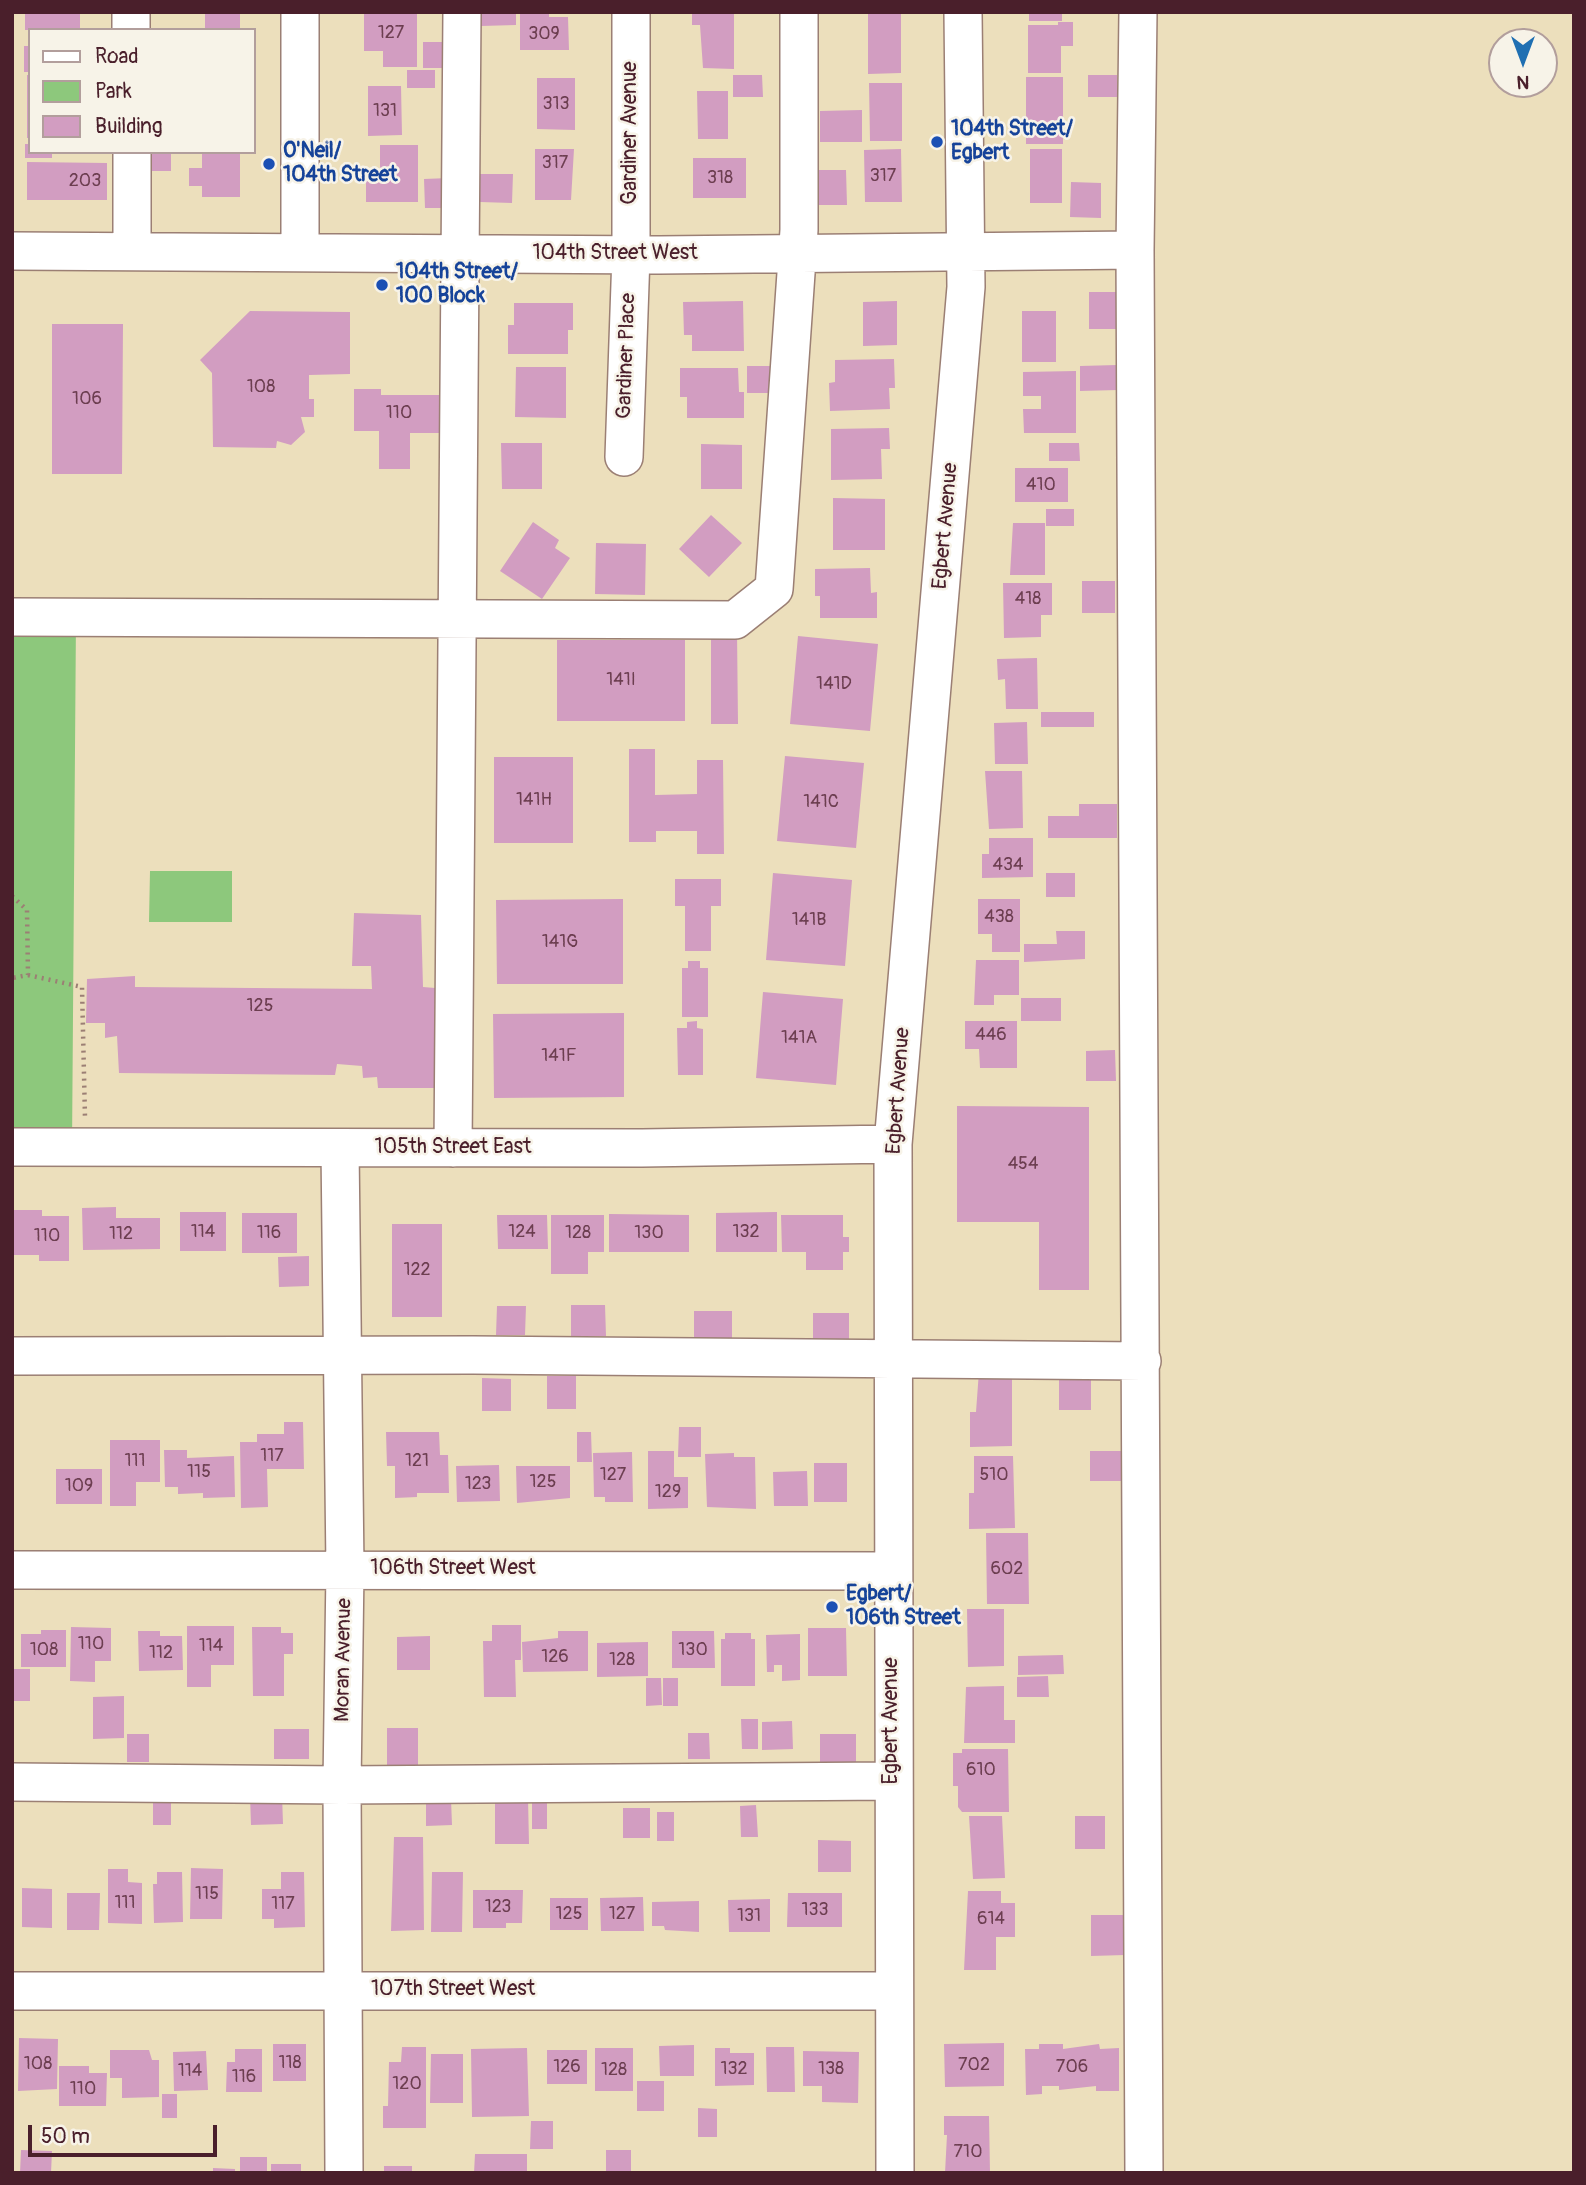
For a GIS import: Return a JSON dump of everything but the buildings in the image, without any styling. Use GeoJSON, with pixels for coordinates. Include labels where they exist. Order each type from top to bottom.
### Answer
{"type":"FeatureCollection","features":[{"type":"Feature","properties":{"kind":"street"},"geometry":{"type":"LineString","coordinates":[[300,12],[300,251]]}},
{"type":"Feature","properties":{"kind":"street"},"geometry":{"type":"LineString","coordinates":[[453,1148],[455,618],[462,12]]}},
{"type":"Feature","properties":{"kind":"street","name":"Gardiner Avenue"},"geometry":{"type":"LineString","coordinates":[[631,12],[631,255]]}},
{"type":"Feature","properties":{"kind":"street"},"geometry":{"type":"LineString","coordinates":[[12,617],[735,620],[774,589],[797,254],[799,12]]}},
{"type":"Feature","properties":{"kind":"street","name":"Egbert Avenue"},"geometry":{"type":"LineString","coordinates":[[895,2173],[892,1781],[893,1144],[965,300],[963,12]]}},
{"type":"Feature","properties":{"kind":"street"},"geometry":{"type":"LineString","coordinates":[[1138,12],[1135,250],[1144,2173]]}},
{"type":"Feature","properties":{"kind":"street"},"geometry":{"type":"LineString","coordinates":[[132,154],[132,250]]}},
{"type":"Feature","properties":{"kind":"street","name":"104th Street West"},"geometry":{"type":"LineString","coordinates":[[12,251],[631,255],[1135,250]]}},
{"type":"Feature","properties":{"kind":"street","name":"Gardiner Place"},"geometry":{"type":"LineString","coordinates":[[624,457],[631,255]]}},
{"type":"Feature","properties":{"kind":"street","name":"105th Street East"},"geometry":{"type":"LineString","coordinates":[[12,1147],[453,1148],[893,1144]]}},
{"type":"Feature","properties":{"kind":"street","name":"Moran Avenue"},"geometry":{"type":"LineString","coordinates":[[340,1148],[345,1569],[342,1785],[344,2173]]}},
{"type":"Feature","properties":{"kind":"street"},"geometry":{"type":"LineString","coordinates":[[12,1356],[1142,1361]]}},
{"type":"Feature","properties":{"kind":"street","name":"106th Street West"},"geometry":{"type":"LineString","coordinates":[[12,1570],[893,1571]]}},
{"type":"Feature","properties":{"kind":"street"},"geometry":{"type":"LineString","coordinates":[[12,1782],[342,1785],[892,1781]]}},
{"type":"Feature","properties":{"kind":"street","name":"107th Street West"},"geometry":{"type":"LineString","coordinates":[[12,1991],[893,1991]]}},
{"type":"Feature","properties":{"kind":"path"},"geometry":{"type":"LineString","coordinates":[[12,896],[27,910],[28,975]]}},
{"type":"Feature","properties":{"kind":"path"},"geometry":{"type":"LineString","coordinates":[[12,978],[28,975],[82,987],[85,1119]]}},
{"type":"Feature","properties":{"kind":"green space"},"geometry":{"type":"Polygon","coordinates":[[[12,617],[76,617],[72,1147],[12,1147],[12,617]]]}},
{"type":"Feature","properties":{"kind":"green space"},"geometry":{"type":"Polygon","coordinates":[[[150,871],[232,871],[232,922],[149,922],[150,871]]]}},
{"type":"Feature","properties":{"kind":"place","name":"104th Street/ Egbert"},"geometry":{"type":"Point","coordinates":[937,142]}},
{"type":"Feature","properties":{"kind":"place","name":"O'Neil/ 104th Street"},"geometry":{"type":"Point","coordinates":[269,164]}},
{"type":"Feature","properties":{"kind":"place","name":"104th Street/ 100 Block"},"geometry":{"type":"Point","coordinates":[382,285]}},
{"type":"Feature","properties":{"kind":"place","name":"Egbert/ 106th Street"},"geometry":{"type":"Point","coordinates":[832,1607]}}]}
